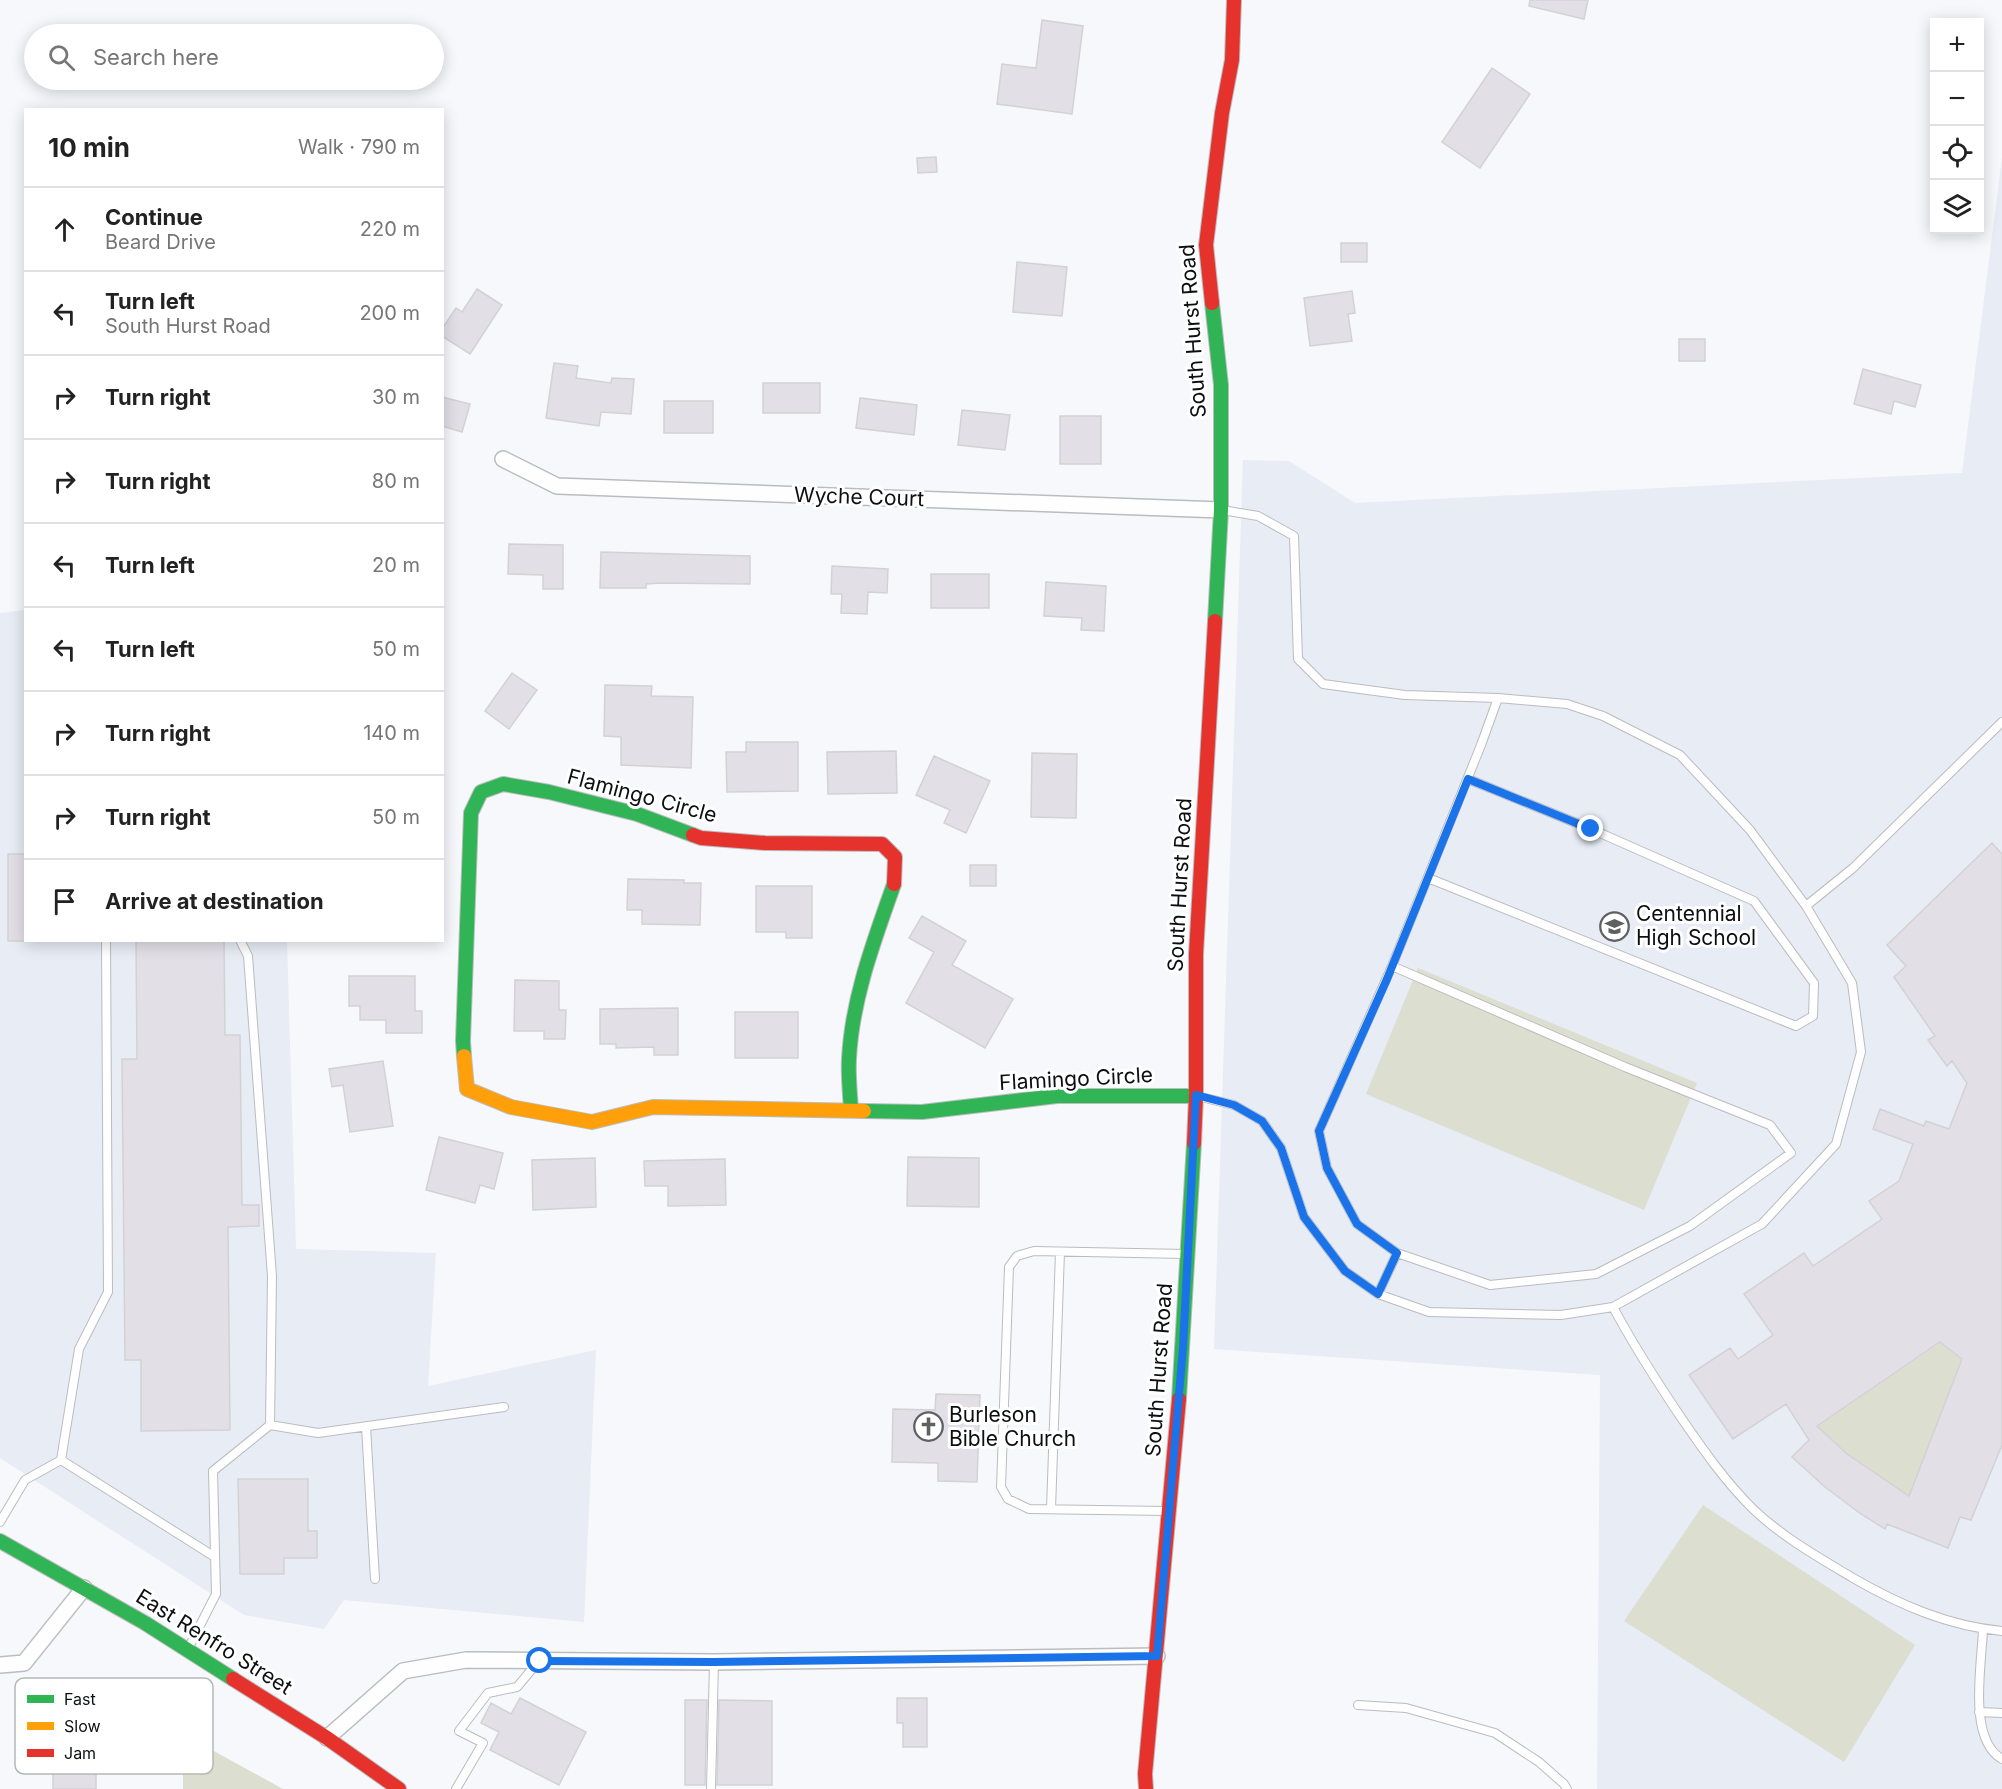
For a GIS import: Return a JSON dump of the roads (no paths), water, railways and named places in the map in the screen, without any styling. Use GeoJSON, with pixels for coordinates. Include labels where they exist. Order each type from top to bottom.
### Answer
{"type":"FeatureCollection","features":[{"type":"Feature","properties":{"kind":"street","name":"South Hurst Road"},"geometry":{"type":"LineString","coordinates":[[1146,1789],[1145,1774],[1183,1347],[1196,1095],[1196,954],[1221,510],[1221,385],[1206,245],[1222,113],[1232,60],[1234,0]]}},
{"type":"Feature","properties":{"kind":"street","name":"Wyche Court"},"geometry":{"type":"LineString","coordinates":[[503,459],[556,486],[1221,510]]}},
{"type":"Feature","properties":{"kind":"street","name":"Flamingo Circle"},"geometry":{"type":"LineString","coordinates":[[851,1110],[849,1060],[854,1015],[865,966],[894,883],[895,857],[882,844],[765,843],[701,838],[637,814],[549,792],[503,784],[481,792],[471,813],[463,1041],[467,1089],[511,1107],[592,1122],[653,1107],[922,1112],[1057,1096],[1196,1095]]}},
{"type":"Feature","properties":{"kind":"street","name":"East Renfro Street"},"geometry":{"type":"LineString","coordinates":[[0,1541],[188,1650],[327,1737],[399,1789]]}},
{"type":"Feature","properties":{"kind":"street"},"geometry":{"type":"LineString","coordinates":[[0,1665],[24,1663],[84,1588]]}},
{"type":"Feature","properties":{"kind":"street"},"geometry":{"type":"LineString","coordinates":[[327,1737],[403,1671],[466,1660],[714,1662],[1157,1656]]}},
{"type":"Feature","properties":{"kind":"street","name":"South Hurst Road"},"geometry":{"type":"LineString","coordinates":[[1137,1789],[1145,1774]]}},
{"type":"Feature","properties":{"kind":"lane"},"geometry":{"type":"LineString","coordinates":[[1196,1095],[1234,1105],[1262,1121],[1281,1148],[1304,1217],[1345,1271],[1378,1294],[1429,1312],[1561,1315],[1613,1307],[1762,1224],[1836,1144],[1861,1052],[1852,983],[1806,906],[1750,830],[1680,755],[1604,716],[1567,704],[1498,698],[1405,695],[1323,684],[1298,659],[1294,536],[1258,516],[1221,510]]}},
{"type":"Feature","properties":{"kind":"lane"},"geometry":{"type":"LineString","coordinates":[[1392,966],[1615,1062],[1770,1125],[1791,1154],[1690,1226],[1596,1274],[1490,1285],[1397,1253],[1357,1224],[1327,1168],[1319,1131],[1392,966],[1468,779],[1498,698]]}},
{"type":"Feature","properties":{"kind":"lane"},"geometry":{"type":"LineString","coordinates":[[1806,906],[1853,868],[2002,722]]}},
{"type":"Feature","properties":{"kind":"lane"},"geometry":{"type":"LineString","coordinates":[[1428,878],[1796,1026],[1813,1016],[1814,983],[1754,902],[1591,829],[1468,779]]}},
{"type":"Feature","properties":{"kind":"lane"},"geometry":{"type":"LineString","coordinates":[[61,1460],[79,1349],[108,1292],[106,942]]}},
{"type":"Feature","properties":{"kind":"lane"},"geometry":{"type":"LineString","coordinates":[[241,942],[248,956],[272,1276],[270,1425]]}},
{"type":"Feature","properties":{"kind":"lane"},"geometry":{"type":"LineString","coordinates":[[1169,1512],[1029,1509],[1008,1499],[1001,1487],[1009,1267],[1017,1256],[1034,1251],[1188,1254]]}},
{"type":"Feature","properties":{"kind":"lane"},"geometry":{"type":"LineString","coordinates":[[1051,1509],[1060,1252]]}},
{"type":"Feature","properties":{"kind":"lane"},"geometry":{"type":"LineString","coordinates":[[1378,1294],[1397,1253]]}},
{"type":"Feature","properties":{"kind":"lane"},"geometry":{"type":"LineString","coordinates":[[1613,1307],[1648,1368],[1714,1466],[1753,1509],[1798,1545],[1890,1600],[1930,1615],[1983,1629],[2002,1631]]}},
{"type":"Feature","properties":{"kind":"lane"},"geometry":{"type":"LineString","coordinates":[[188,1650],[216,1594],[213,1471],[270,1425],[318,1433],[504,1407]]}},
{"type":"Feature","properties":{"kind":"lane"},"geometry":{"type":"LineString","coordinates":[[366,1427],[375,1579]]}},
{"type":"Feature","properties":{"kind":"lane"},"geometry":{"type":"LineString","coordinates":[[0,1522],[25,1480],[61,1460]]}},
{"type":"Feature","properties":{"kind":"lane"},"geometry":{"type":"LineString","coordinates":[[61,1460],[215,1557]]}},
{"type":"Feature","properties":{"kind":"lane"},"geometry":{"type":"LineString","coordinates":[[1983,1629],[1979,1712],[1984,1739],[2002,1759]]}},
{"type":"Feature","properties":{"kind":"lane"},"geometry":{"type":"LineString","coordinates":[[456,1789],[483,1743],[459,1731],[488,1694],[517,1687],[540,1661]]}},
{"type":"Feature","properties":{"kind":"lane"},"geometry":{"type":"LineString","coordinates":[[711,1789],[714,1662]]}},
{"type":"Feature","properties":{"kind":"lane"},"geometry":{"type":"LineString","coordinates":[[1358,1705],[1406,1708],[1495,1732],[1539,1762],[1567,1789]]}},
{"type":"Feature","properties":{"kind":"lane"},"geometry":{"type":"LineString","coordinates":[[1979,1712],[2002,1713]]}},
{"type":"Feature","properties":{"kind":"place","name":"Centennial High School"},"geometry":{"type":"Point","coordinates":[1615,926]}},
{"type":"Feature","properties":{"kind":"place","name":"Burleson Bible Church"},"geometry":{"type":"Point","coordinates":[928,1427]}}]}
